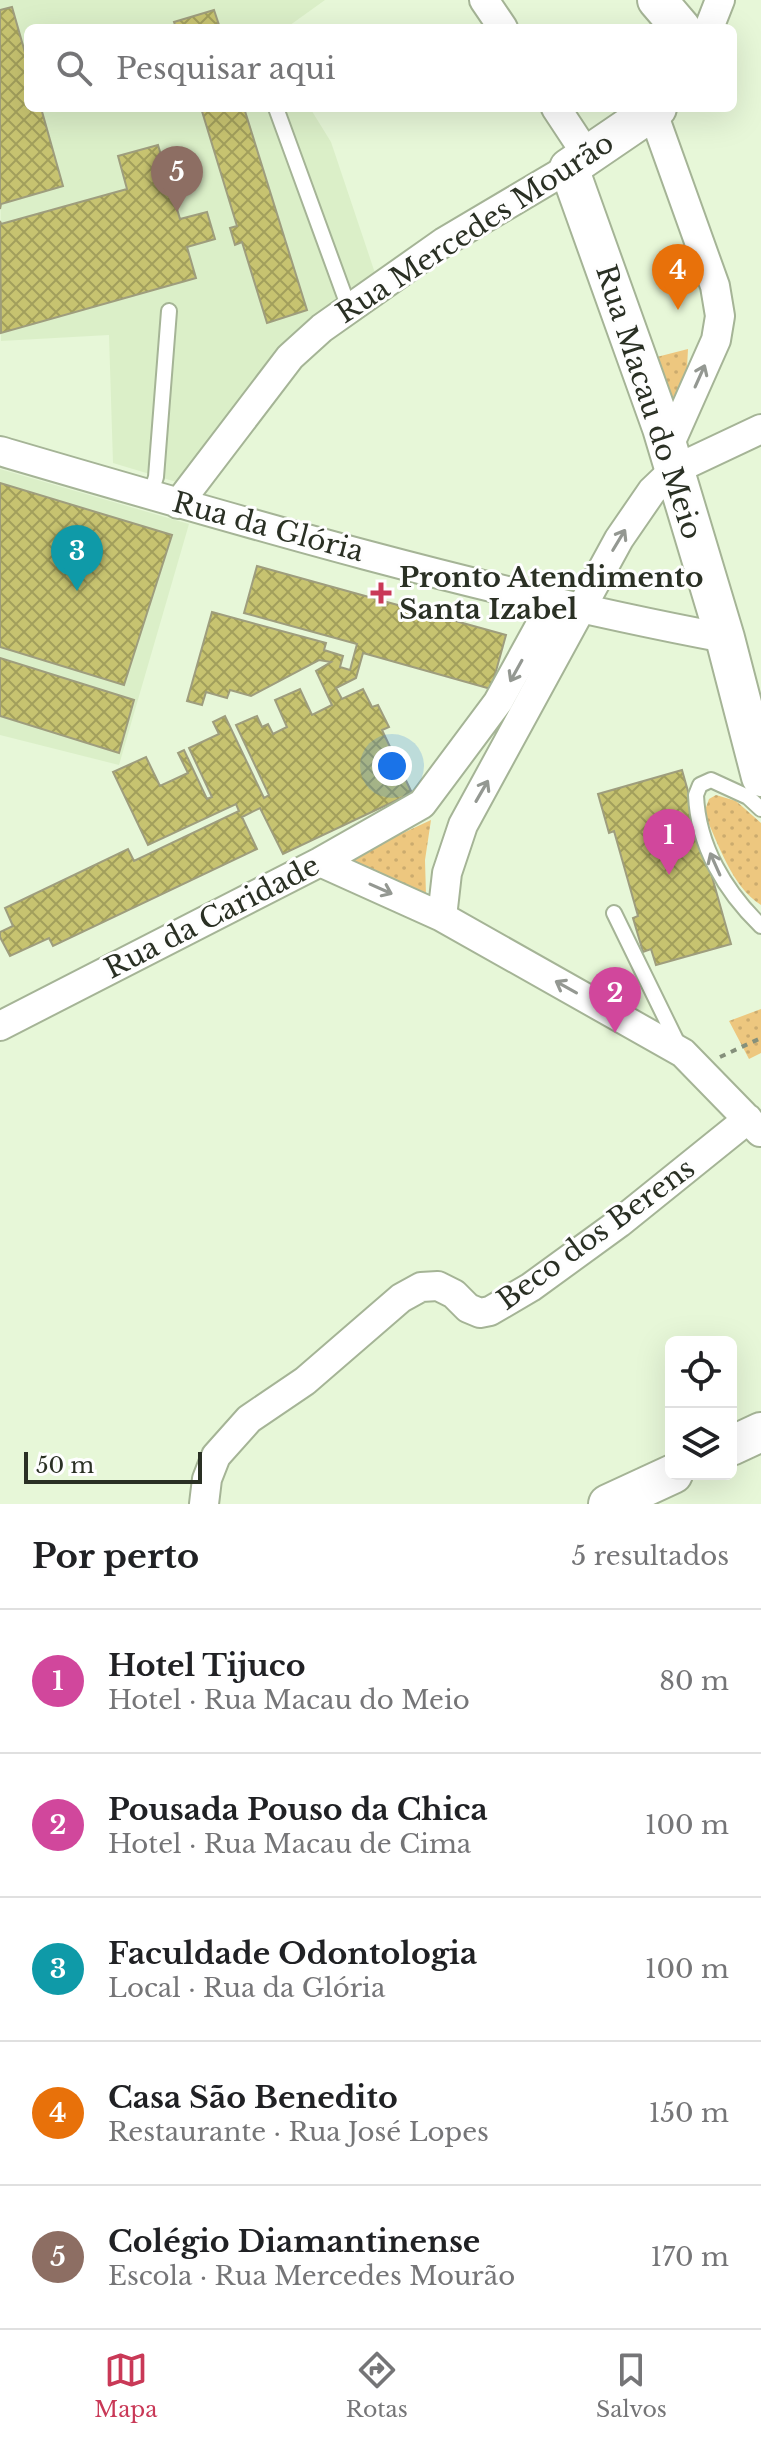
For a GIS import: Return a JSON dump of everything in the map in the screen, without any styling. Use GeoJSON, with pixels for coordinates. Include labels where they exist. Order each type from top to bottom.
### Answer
{"type":"FeatureCollection","features":[{"type":"Feature","properties":{"kind":"main road"},"geometry":{"type":"LineString","coordinates":[[657,0],[678,24]]}},
{"type":"Feature","properties":{"kind":"main road","name":"Rua Mercedes Mourão"},"geometry":{"type":"LineString","coordinates":[[578,162],[653,112]]}},
{"type":"Feature","properties":{"kind":"main road","name":"Rua Macau do Meio"},"geometry":{"type":"LineString","coordinates":[[578,162],[725,638],[751,710],[761,777]]}},
{"type":"Feature","properties":{"kind":"main road"},"geometry":{"type":"LineString","coordinates":[[737,1443],[761,1432]]}},
{"type":"Feature","properties":{"kind":"main road"},"geometry":{"type":"LineString","coordinates":[[608,1504],[665,1478]]}},
{"type":"Feature","properties":{"kind":"street"},"geometry":{"type":"LineString","coordinates":[[484,0],[500,24]]}},
{"type":"Feature","properties":{"kind":"street"},"geometry":{"type":"LineString","coordinates":[[711,24],[720,0]]}},
{"type":"Feature","properties":{"kind":"street"},"geometry":{"type":"LineString","coordinates":[[558,112],[578,162]]}},
{"type":"Feature","properties":{"kind":"street"},"geometry":{"type":"LineString","coordinates":[[442,917],[447,873],[463,825],[619,539],[671,459],[716,340],[720,316],[715,286],[655,112]]}},
{"type":"Feature","properties":{"kind":"street","name":"Rua Mercedes Mourão"},"geometry":{"type":"LineString","coordinates":[[178,504],[290,357],[349,308],[444,242],[578,162]]}},
{"type":"Feature","properties":{"kind":"street"},"geometry":{"type":"LineString","coordinates":[[671,459],[761,429]]}},
{"type":"Feature","properties":{"kind":"street","name":"Rua da Glória"},"geometry":{"type":"LineString","coordinates":[[0,451],[178,504],[553,602],[725,638]]}},
{"type":"Feature","properties":{"kind":"street"},"geometry":{"type":"LineString","coordinates":[[463,825],[422,804],[498,702],[553,602]]}},
{"type":"Feature","properties":{"kind":"street","name":"Rua da Caridade"},"geometry":{"type":"LineString","coordinates":[[0,1026],[320,862],[422,804]]}},
{"type":"Feature","properties":{"kind":"street"},"geometry":{"type":"LineString","coordinates":[[320,862],[442,917],[690,1060],[754,1126]]}},
{"type":"Feature","properties":{"kind":"street","name":"Beco dos Berens"},"geometry":{"type":"LineString","coordinates":[[204,1504],[207,1479],[216,1456],[249,1419],[305,1381],[401,1298],[421,1287],[438,1286],[454,1294],[468,1308],[480,1313],[490,1311],[531,1287],[754,1126]]}},
{"type":"Feature","properties":{"kind":"lane"},"geometry":{"type":"LineString","coordinates":[[277,112],[349,308]]}},
{"type":"Feature","properties":{"kind":"lane"},"geometry":{"type":"LineString","coordinates":[[150,495],[156,477],[169,311]]}},
{"type":"Feature","properties":{"kind":"lane"},"geometry":{"type":"LineString","coordinates":[[761,809],[748,797],[711,780],[700,785],[696,795],[712,860],[723,882],[761,926]]}},
{"type":"Feature","properties":{"kind":"lane"},"geometry":{"type":"LineString","coordinates":[[614,913],[690,1060]]}},
{"type":"Feature","properties":{"kind":"path"},"geometry":{"type":"LineString","coordinates":[[690,1060],[761,1038]]}},
{"type":"Feature","properties":{"kind":"shaded area"},"geometry":{"type":"Polygon","coordinates":[[[0,0],[325,0],[292,24],[24,24],[24,112],[312,112],[331,142],[378,282],[183,484],[113,463],[109,335],[1,341],[0,0]]]}},
{"type":"Feature","properties":{"kind":"shaded area"},"geometry":{"type":"Polygon","coordinates":[[[688,349],[686,387],[669,424],[649,359],[688,349]]]}},
{"type":"Feature","properties":{"kind":"shaded area"},"geometry":{"type":"Polygon","coordinates":[[[0,469],[189,524],[119,765],[0,735],[0,469]]]}},
{"type":"Feature","properties":{"kind":"shaded area"},"geometry":{"type":"Polygon","coordinates":[[[716,795],[736,801],[761,823],[761,905],[734,876],[704,813],[709,799],[716,795]]]}},
{"type":"Feature","properties":{"kind":"shaded area"},"geometry":{"type":"Polygon","coordinates":[[[431,820],[425,860],[426,895],[347,859],[431,820]]]}},
{"type":"Feature","properties":{"kind":"shaded area"},"geometry":{"type":"Polygon","coordinates":[[[761,1009],[761,1053],[749,1059],[729,1021],[761,1009]]]}},
{"type":"Feature","properties":{"kind":"building"},"geometry":{"type":"Polygon","coordinates":[[[12,7],[24,49],[24,112],[42,112],[63,186],[1,204],[0,209],[0,10],[12,7]]]}},
{"type":"Feature","properties":{"kind":"building"},"geometry":{"type":"Polygon","coordinates":[[[214,10],[219,24],[175,24],[214,10]]]}},
{"type":"Feature","properties":{"kind":"building"},"geometry":{"type":"Polygon","coordinates":[[[202,112],[245,112],[307,310],[267,323],[242,242],[235,245],[230,228],[237,226],[202,112]]]}},
{"type":"Feature","properties":{"kind":"building"},"geometry":{"type":"Polygon","coordinates":[[[158,145],[180,219],[207,212],[215,239],[187,247],[196,278],[1,333],[0,221],[1,224],[127,189],[118,156],[158,145]]]}},
{"type":"Feature","properties":{"kind":"building"},"geometry":{"type":"Polygon","coordinates":[[[0,483],[172,535],[124,685],[0,647],[0,483]]]}},
{"type":"Feature","properties":{"kind":"building"},"geometry":{"type":"Polygon","coordinates":[[[257,566],[506,635],[491,689],[363,653],[356,678],[336,688],[342,699],[363,689],[372,707],[378,705],[389,727],[382,730],[412,793],[283,854],[260,808],[242,817],[257,849],[53,946],[49,938],[10,956],[0,937],[0,932],[13,926],[5,908],[128,849],[134,861],[239,811],[236,804],[148,845],[113,772],[146,757],[160,786],[188,773],[178,753],[184,750],[207,799],[212,797],[189,748],[219,734],[213,722],[225,716],[264,798],[269,795],[236,725],[257,716],[262,727],[268,724],[273,734],[287,727],[275,700],[300,689],[312,715],[332,705],[316,671],[331,662],[319,660],[251,696],[230,690],[227,698],[206,692],[202,705],[187,701],[212,612],[326,643],[324,650],[343,656],[340,667],[350,670],[357,644],[244,613],[257,566]]]}},
{"type":"Feature","properties":{"kind":"building"},"geometry":{"type":"Polygon","coordinates":[[[0,658],[134,700],[119,753],[0,716],[0,658]]]}},
{"type":"Feature","properties":{"kind":"building"},"geometry":{"type":"Polygon","coordinates":[[[682,770],[731,944],[656,965],[651,949],[643,952],[633,918],[638,916],[614,831],[609,833],[598,794],[682,770]]]}},
{"type":"Feature","properties":{"kind":"place","name":"Colégio Diamantinense"},"geometry":{"type":"Point","coordinates":[177,212]}},
{"type":"Feature","properties":{"kind":"place","name":"Casa São Benedito"},"geometry":{"type":"Point","coordinates":[678,310]}},
{"type":"Feature","properties":{"kind":"place","name":"Faculdade Odontologia"},"geometry":{"type":"Point","coordinates":[77,591]}},
{"type":"Feature","properties":{"kind":"place","name":"Pronto Atendimento Santa Izabel"},"geometry":{"type":"Point","coordinates":[381,593]}},
{"type":"Feature","properties":{"kind":"place","name":"Hotel Tijuco"},"geometry":{"type":"Point","coordinates":[669,875]}},
{"type":"Feature","properties":{"kind":"place","name":"Pousada Pouso da Chica"},"geometry":{"type":"Point","coordinates":[615,1033]}}]}
